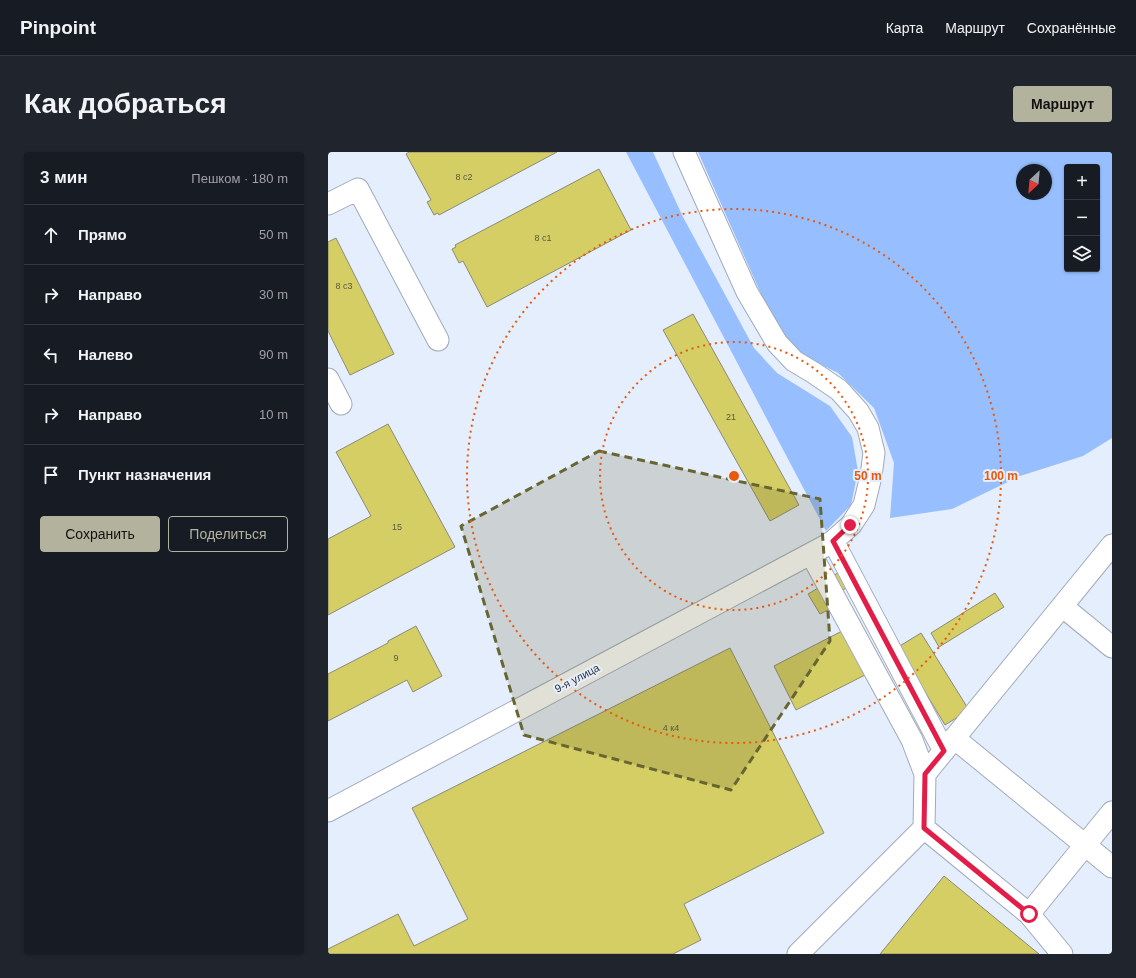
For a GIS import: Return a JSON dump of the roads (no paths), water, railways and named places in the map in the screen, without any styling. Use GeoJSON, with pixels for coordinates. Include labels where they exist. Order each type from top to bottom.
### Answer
{"type":"FeatureCollection","features":[{"type":"Feature","properties":{"kind":"street","name":"9-я улица"},"geometry":{"type":"LineString","coordinates":[[328,812],[824,546],[850,525],[864,505],[871,476],[874,453],[868,428],[858,411],[839,390],[794,360],[777,343],[747,292],[684,152]]}},
{"type":"Feature","properties":{"kind":"street"},"geometry":{"type":"LineString","coordinates":[[328,204],[358,189],[438,340]]}},
{"type":"Feature","properties":{"kind":"street"},"geometry":{"type":"LineString","coordinates":[[328,379],[341,404]]}},
{"type":"Feature","properties":{"kind":"street"},"geometry":{"type":"LineString","coordinates":[[925,774],[1112,545]]}},
{"type":"Feature","properties":{"kind":"street"},"geometry":{"type":"LineString","coordinates":[[824,546],[949,745],[1085,845],[1112,867]]}},
{"type":"Feature","properties":{"kind":"street"},"geometry":{"type":"LineString","coordinates":[[798,954],[924,828],[925,774],[912,740],[824,546]]}},
{"type":"Feature","properties":{"kind":"street"},"geometry":{"type":"LineString","coordinates":[[1062,606],[1112,647]]}},
{"type":"Feature","properties":{"kind":"street"},"geometry":{"type":"LineString","coordinates":[[1029,914],[1112,812]]}},
{"type":"Feature","properties":{"kind":"street"},"geometry":{"type":"LineString","coordinates":[[924,828],[1029,914],[1062,954]]}}]}
